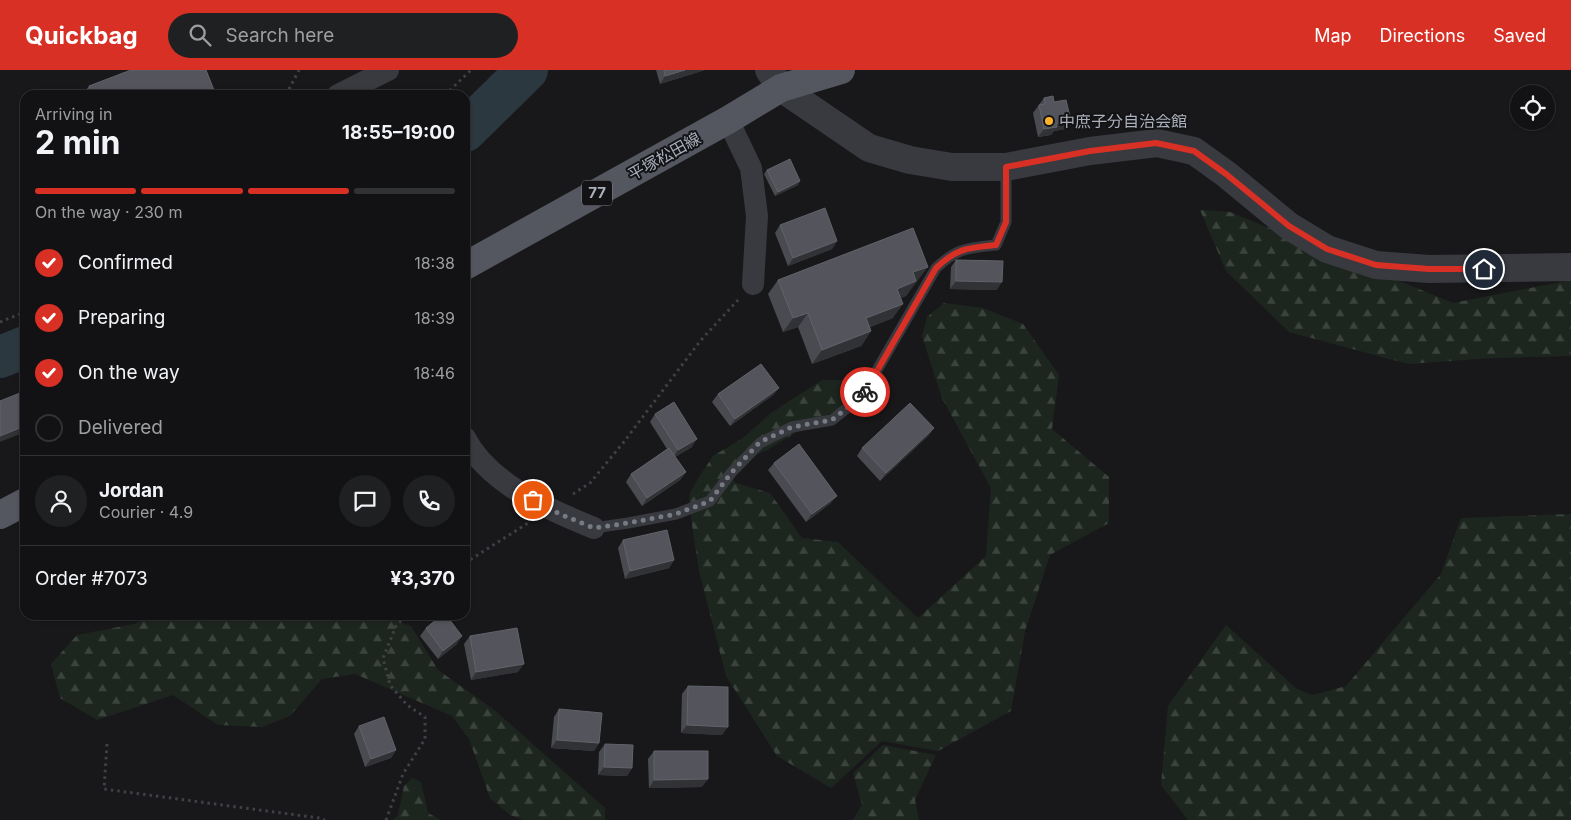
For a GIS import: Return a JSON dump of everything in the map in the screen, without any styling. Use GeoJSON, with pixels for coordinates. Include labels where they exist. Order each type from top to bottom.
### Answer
{"type":"FeatureCollection","features":[{"type":"Feature","properties":{"kind":"main road","name":"平塚松田線"},"geometry":{"type":"LineString","coordinates":[[470,263],[728,120],[775,79],[841,70]]}},
{"type":"Feature","properties":{"kind":"main road"},"geometry":{"type":"LineString","coordinates":[[0,516],[20,505]]}},
{"type":"Feature","properties":{"kind":"street"},"geometry":{"type":"LineString","coordinates":[[348,90],[388,70]]}},
{"type":"Feature","properties":{"kind":"street"},"geometry":{"type":"LineString","coordinates":[[775,79],[869,148],[910,160],[952,167],[1006,167],[1090,151],[1156,143],[1194,151],[1226,174],[1289,226],[1327,249],[1376,265],[1429,269],[1571,267]]}},
{"type":"Feature","properties":{"kind":"street"},"geometry":{"type":"LineString","coordinates":[[728,120],[751,168],[757,216],[753,284]]}},
{"type":"Feature","properties":{"kind":"street"},"geometry":{"type":"LineString","coordinates":[[470,445],[489,471],[550,509],[594,528]]}},
{"type":"Feature","properties":{"kind":"lane"},"geometry":{"type":"LineString","coordinates":[[594,528],[676,514],[710,501],[731,473],[760,442],[792,427],[832,420],[862,396],[936,268],[948,257],[965,249],[996,245],[1006,222],[1006,167]]}},
{"type":"Feature","properties":{"kind":"path"},"geometry":{"type":"LineString","coordinates":[[289,90],[299,70]]}},
{"type":"Feature","properties":{"kind":"path"},"geometry":{"type":"LineString","coordinates":[[450,90],[471,70]]}},
{"type":"Feature","properties":{"kind":"path"},"geometry":{"type":"LineString","coordinates":[[470,560],[590,483],[623,443],[701,340],[753,284]]}},
{"type":"Feature","properties":{"kind":"path"},"geometry":{"type":"LineString","coordinates":[[0,322],[20,314]]}},
{"type":"Feature","properties":{"kind":"path"},"geometry":{"type":"LineString","coordinates":[[386,820],[403,774],[425,739],[425,717],[407,705],[390,685],[383,658],[396,626],[401,620]]}},
{"type":"Feature","properties":{"kind":"path"},"geometry":{"type":"LineString","coordinates":[[107,744],[104,789],[325,820]]}},
{"type":"Feature","properties":{"kind":"green space"},"geometry":{"type":"Polygon","coordinates":[[[1200,210],[1230,212],[1453,303],[1571,280],[1571,356],[1493,358],[1408,364],[1289,332],[1226,271],[1200,210]]]}},
{"type":"Feature","properties":{"kind":"green space"},"geometry":{"type":"Polygon","coordinates":[[[944,303],[983,308],[1023,324],[1059,375],[1052,429],[1109,477],[1109,523],[1050,555],[1025,631],[1011,711],[938,751],[882,741],[831,788],[777,756],[726,676],[699,571],[689,505],[690,493],[713,456],[743,438],[771,413],[822,380],[844,380],[850,385],[852,396],[837,410],[767,450],[734,465],[730,476],[736,483],[770,493],[802,538],[838,542],[918,618],[986,556],[991,488],[942,398],[922,336],[927,317],[944,303]]]}},
{"type":"Feature","properties":{"kind":"green space"},"geometry":{"type":"Polygon","coordinates":[[[1571,514],[1571,820],[1188,820],[1161,785],[1168,706],[1226,625],[1297,689],[1313,695],[1346,686],[1441,574],[1461,518],[1571,514]]]}},
{"type":"Feature","properties":{"kind":"green space"},"geometry":{"type":"Polygon","coordinates":[[[142,620],[392,620],[411,626],[438,670],[493,709],[605,808],[605,820],[524,820],[510,815],[490,798],[469,739],[452,716],[355,674],[322,679],[290,716],[262,727],[218,725],[173,695],[97,720],[60,698],[51,664],[77,635],[134,624],[142,620]]]}},
{"type":"Feature","properties":{"kind":"green space"},"geometry":{"type":"Polygon","coordinates":[[[883,745],[936,755],[915,800],[919,820],[853,820],[862,804],[853,773],[883,745]]]}},
{"type":"Feature","properties":{"kind":"green space"},"geometry":{"type":"Polygon","coordinates":[[[412,778],[421,782],[428,813],[441,820],[393,820],[398,815],[404,786],[412,778]]]}},
{"type":"Feature","properties":{"kind":"building"},"geometry":{"type":"Polygon","coordinates":[[[131,70],[206,70],[214,90],[90,90],[89,86],[131,70]]]}},
{"type":"Feature","properties":{"kind":"building"},"geometry":{"type":"Polygon","coordinates":[[[664,70],[685,70],[665,76],[664,70]]]}},
{"type":"Feature","properties":{"kind":"building"},"geometry":{"type":"Polygon","coordinates":[[[1053,96],[1054,102],[1066,100],[1071,121],[1056,124],[1057,127],[1044,129],[1039,105],[1045,104],[1044,98],[1053,96]]]}},
{"type":"Feature","properties":{"kind":"building"},"geometry":{"type":"Polygon","coordinates":[[[790,159],[800,181],[778,192],[767,170],[790,159]]]}},
{"type":"Feature","properties":{"kind":"building"},"geometry":{"type":"Polygon","coordinates":[[[825,208],[837,241],[793,258],[780,225],[825,208]]]}},
{"type":"Feature","properties":{"kind":"building"},"geometry":{"type":"Polygon","coordinates":[[[913,228],[928,267],[913,272],[916,281],[897,289],[903,304],[866,318],[871,331],[822,350],[808,313],[793,318],[778,280],[913,228]]]}},
{"type":"Feature","properties":{"kind":"building"},"geometry":{"type":"Polygon","coordinates":[[[956,260],[1003,261],[1002,282],[956,281],[956,260]]]}},
{"type":"Feature","properties":{"kind":"building"},"geometry":{"type":"Polygon","coordinates":[[[761,364],[779,388],[735,419],[718,394],[761,364]]]}},
{"type":"Feature","properties":{"kind":"building"},"geometry":{"type":"Polygon","coordinates":[[[20,393],[20,428],[0,436],[0,401],[20,393]]]}},
{"type":"Feature","properties":{"kind":"building"},"geometry":{"type":"Polygon","coordinates":[[[674,402],[697,439],[678,450],[655,414],[674,402]]]}},
{"type":"Feature","properties":{"kind":"building"},"geometry":{"type":"Polygon","coordinates":[[[910,403],[934,428],[886,473],[862,448],[910,403]]]}},
{"type":"Feature","properties":{"kind":"building"},"geometry":{"type":"Polygon","coordinates":[[[799,444],[837,496],[812,514],[774,463],[799,444]]]}},
{"type":"Feature","properties":{"kind":"building"},"geometry":{"type":"Polygon","coordinates":[[[669,448],[686,472],[647,498],[631,474],[669,448]]]}},
{"type":"Feature","properties":{"kind":"building"},"geometry":{"type":"Polygon","coordinates":[[[667,530],[674,560],[630,571],[623,540],[667,530]]]}},
{"type":"Feature","properties":{"kind":"building"},"geometry":{"type":"Polygon","coordinates":[[[436,620],[450,620],[462,636],[443,651],[426,628],[436,620]]]}},
{"type":"Feature","properties":{"kind":"building"},"geometry":{"type":"Polygon","coordinates":[[[517,628],[524,664],[476,672],[470,636],[517,628]]]}},
{"type":"Feature","properties":{"kind":"building"},"geometry":{"type":"Polygon","coordinates":[[[688,686],[728,687],[728,727],[687,725],[688,686]]]}},
{"type":"Feature","properties":{"kind":"building"},"geometry":{"type":"Polygon","coordinates":[[[559,709],[602,713],[599,743],[557,740],[559,709]]]}},
{"type":"Feature","properties":{"kind":"building"},"geometry":{"type":"Polygon","coordinates":[[[384,717],[396,750],[371,759],[359,726],[384,717]]]}},
{"type":"Feature","properties":{"kind":"building"},"geometry":{"type":"Polygon","coordinates":[[[605,744],[633,745],[632,768],[604,767],[605,744]]]}},
{"type":"Feature","properties":{"kind":"building"},"geometry":{"type":"Polygon","coordinates":[[[654,751],[708,751],[708,779],[654,780],[654,751]]]}},
{"type":"Feature","properties":{"kind":"waterway"},"geometry":{"type":"LineString","coordinates":[[470,126],[527,70]]}},
{"type":"Feature","properties":{"kind":"waterway"},"geometry":{"type":"LineString","coordinates":[[0,357],[20,349]]}},
{"type":"Feature","properties":{"kind":"way so far"},"geometry":{"type":"LineString","coordinates":[[533,500],[594,528],[676,514],[710,501],[731,473],[760,442],[792,427],[832,420],[865,392]]}},
{"type":"Feature","properties":{"kind":"place","name":"中庶子分自治会館"},"geometry":{"type":"Point","coordinates":[1049,121]}},
{"type":"Feature","properties":{"kind":"route"},"geometry":{"type":"LineString","coordinates":[[865,392],[882,359],[936,268],[948,257],[965,249],[996,245],[1006,222],[1006,167],[1090,151],[1156,143],[1194,151],[1226,174],[1289,226],[1327,249],[1376,265],[1429,269],[1484,269]]}}]}
